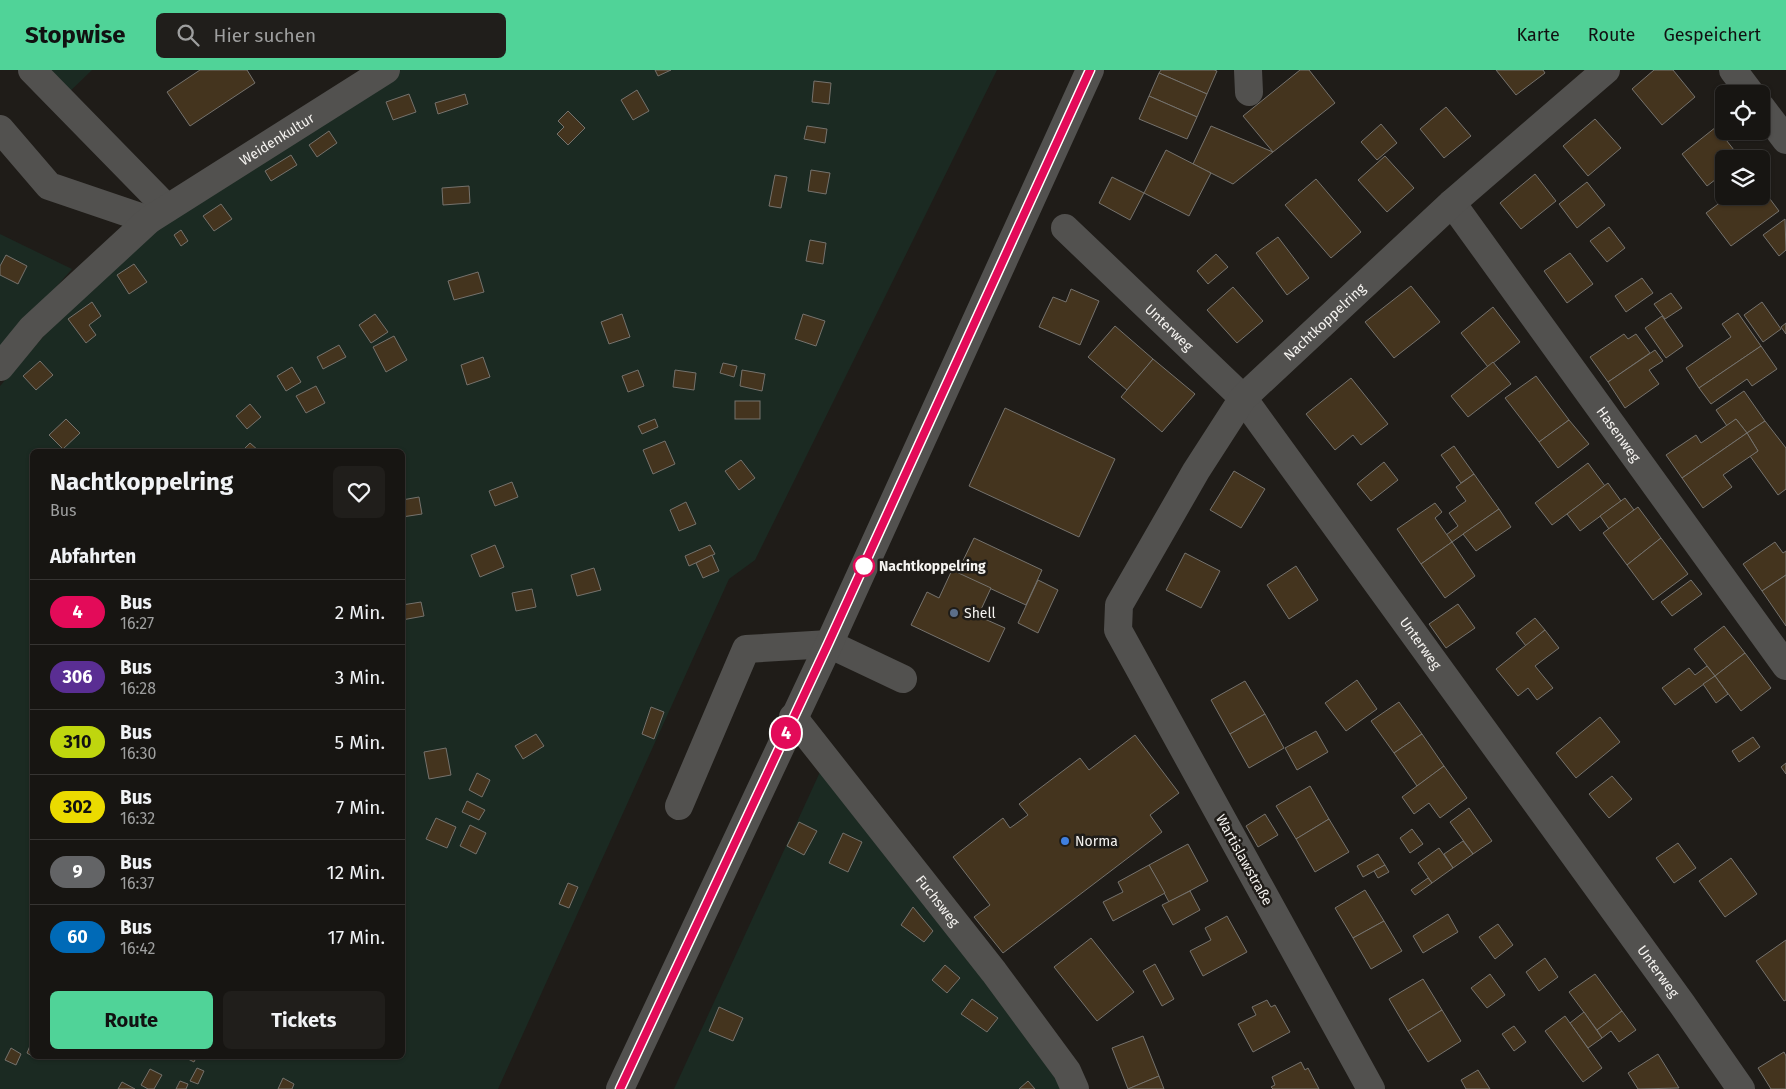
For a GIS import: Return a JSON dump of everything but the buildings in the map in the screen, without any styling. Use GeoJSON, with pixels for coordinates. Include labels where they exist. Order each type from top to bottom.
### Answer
{"type":"FeatureCollection","features":[{"type":"Feature","properties":{"kind":"street"},"geometry":{"type":"LineString","coordinates":[[32,70],[158,214]]}},
{"type":"Feature","properties":{"kind":"street","name":"Weidenkultur"},"geometry":{"type":"LineString","coordinates":[[0,367],[32,328],[158,214],[386,70]]}},
{"type":"Feature","properties":{"kind":"street"},"geometry":{"type":"LineString","coordinates":[[620,1089],[828,644],[1090,70]]}},
{"type":"Feature","properties":{"kind":"street","name":"Nachtkoppelring"},"geometry":{"type":"LineString","coordinates":[[1118,630],[1119,605],[1196,471],[1243,398],[1452,204],[1606,70]]}},
{"type":"Feature","properties":{"kind":"street"},"geometry":{"type":"LineString","coordinates":[[1733,70],[1744,85]]}},
{"type":"Feature","properties":{"kind":"street"},"geometry":{"type":"LineString","coordinates":[[1770,119],[1786,140]]}},
{"type":"Feature","properties":{"kind":"street"},"geometry":{"type":"LineString","coordinates":[[0,129],[49,186],[158,214]]}},
{"type":"Feature","properties":{"kind":"street","name":"Hasenweg"},"geometry":{"type":"LineString","coordinates":[[1452,204],[1786,666]]}},
{"type":"Feature","properties":{"kind":"street","name":"Unterweg"},"geometry":{"type":"LineString","coordinates":[[1065,228],[1243,398],[1682,1004],[1741,1089]]}},
{"type":"Feature","properties":{"kind":"street","name":"Wartislawstraße"},"geometry":{"type":"LineString","coordinates":[[1118,630],[1371,1089]]}},
{"type":"Feature","properties":{"kind":"street"},"geometry":{"type":"LineString","coordinates":[[679,806],[746,650],[828,644],[903,678]]}},
{"type":"Feature","properties":{"kind":"street","name":"Fuchsweg"},"geometry":{"type":"LineString","coordinates":[[794,717],[994,972],[1067,1071],[1074,1089]]}},
{"type":"Feature","properties":{"kind":"green space"},"geometry":{"type":"Polygon","coordinates":[[[43,70],[92,70],[64,97],[43,70]]]}},
{"type":"Feature","properties":{"kind":"green space"},"geometry":{"type":"Polygon","coordinates":[[[401,70],[997,70],[755,560],[729,579],[498,1089],[0,1089],[0,386],[58,320],[172,217],[287,139],[401,70]]]}},
{"type":"Feature","properties":{"kind":"green space"},"geometry":{"type":"Polygon","coordinates":[[[0,234],[72,269],[0,350],[0,234]]]}},
{"type":"Feature","properties":{"kind":"green space"},"geometry":{"type":"Polygon","coordinates":[[[820,772],[1075,1089],[674,1089],[820,772]]]}},
{"type":"Feature","properties":{"kind":"bus line","name":"4"},"geometry":{"type":"LineString","coordinates":[[620,1089],[828,644],[1090,70]]}},
{"type":"Feature","properties":{"kind":"place","name":"Nachtkoppelring"},"geometry":{"type":"Point","coordinates":[864,566]}},
{"type":"Feature","properties":{"kind":"place","name":"Shell"},"geometry":{"type":"Point","coordinates":[954,613]}},
{"type":"Feature","properties":{"kind":"place","name":"Norma"},"geometry":{"type":"Point","coordinates":[1065,841]}}]}
